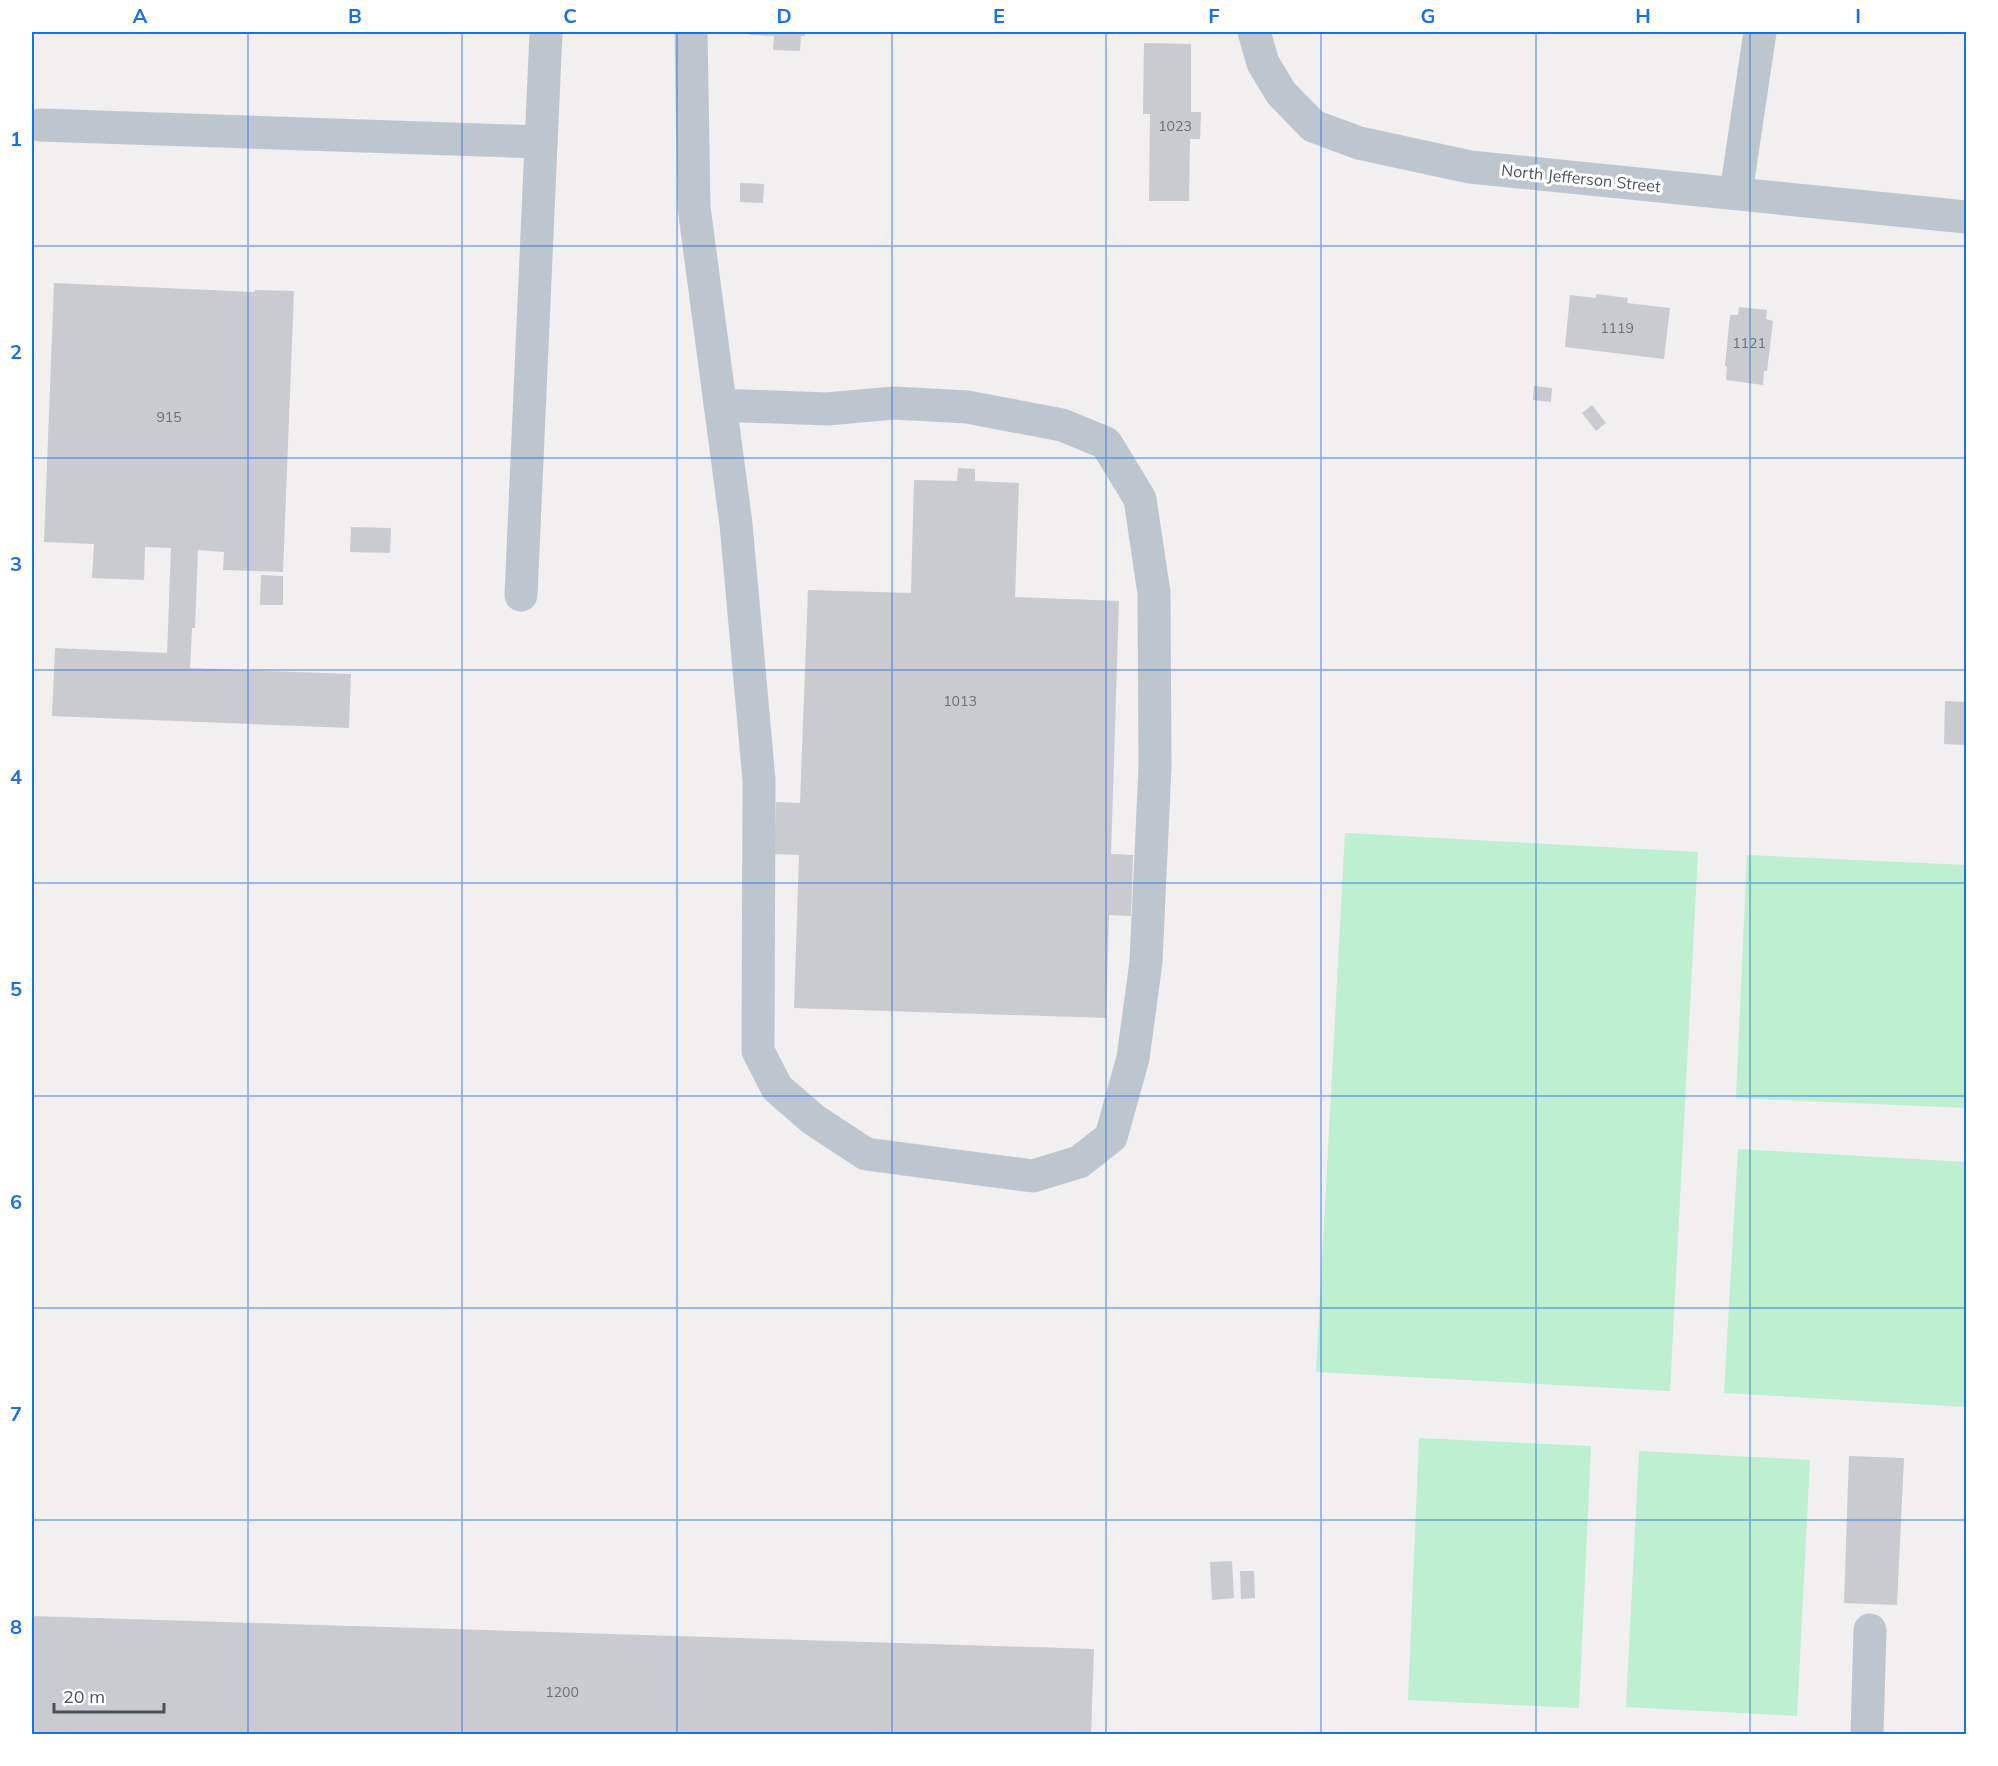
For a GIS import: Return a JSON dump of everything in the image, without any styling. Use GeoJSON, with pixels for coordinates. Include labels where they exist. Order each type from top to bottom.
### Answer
{"type":"FeatureCollection","features":[{"type":"Feature","properties":{"kind":"street"},"geometry":{"type":"LineString","coordinates":[[521,595],[546,32]]}},
{"type":"Feature","properties":{"kind":"street"},"geometry":{"type":"LineString","coordinates":[[690,32],[694,207],[720,405],[736,524],[759,780],[758,1051],[777,1088],[814,1120],[866,1154],[1033,1176],[1079,1162],[1111,1137],[1133,1058],[1146,962],[1155,767],[1154,604],[1140,499],[1107,443],[1062,425],[1016,415],[957,407],[894,404],[827,409],[720,405]]}},
{"type":"Feature","properties":{"kind":"street","name":"North Jefferson Street"},"geometry":{"type":"LineString","coordinates":[[1254,32],[1263,63],[1281,93],[1313,126],[1359,143],[1470,166],[1966,217]]}},
{"type":"Feature","properties":{"kind":"street"},"geometry":{"type":"LineString","coordinates":[[1736,193],[1761,32]]}},
{"type":"Feature","properties":{"kind":"street"},"geometry":{"type":"LineString","coordinates":[[40,125],[541,142]]}},
{"type":"Feature","properties":{"kind":"street"},"geometry":{"type":"LineString","coordinates":[[1867,1734],[1870,1630]]}},
{"type":"Feature","properties":{"kind":"green space"},"geometry":{"type":"Polygon","coordinates":[[[1345,833],[1698,852],[1670,1391],[1316,1372],[1345,833]]]}},
{"type":"Feature","properties":{"kind":"green space"},"geometry":{"type":"Polygon","coordinates":[[[1747,855],[1966,865],[1966,1108],[1736,1098],[1747,855]]]}},
{"type":"Feature","properties":{"kind":"green space"},"geometry":{"type":"Polygon","coordinates":[[[1738,1149],[1966,1162],[1966,1407],[1724,1393],[1738,1149]]]}},
{"type":"Feature","properties":{"kind":"green space"},"geometry":{"type":"Polygon","coordinates":[[[1419,1438],[1591,1446],[1579,1708],[1408,1700],[1419,1438]]]}},
{"type":"Feature","properties":{"kind":"green space"},"geometry":{"type":"Polygon","coordinates":[[[1639,1451],[1810,1460],[1797,1716],[1626,1707],[1639,1451]]]}},
{"type":"Feature","properties":{"kind":"building"},"geometry":{"type":"Polygon","coordinates":[[[749,32],[805,32],[805,36],[801,36],[800,51],[773,50],[774,36],[749,35],[749,32]]]}},
{"type":"Feature","properties":{"kind":"building"},"geometry":{"type":"Polygon","coordinates":[[[1144,43],[1191,44],[1191,112],[1201,112],[1200,139],[1190,139],[1189,201],[1149,201],[1150,114],[1143,114],[1144,43]]]}},
{"type":"Feature","properties":{"kind":"building"},"geometry":{"type":"Polygon","coordinates":[[[740,183],[764,184],[763,203],[740,202],[740,183]]]}},
{"type":"Feature","properties":{"kind":"building"},"geometry":{"type":"Polygon","coordinates":[[[54,283],[254,292],[255,290],[294,291],[283,572],[223,570],[224,552],[198,550],[195,628],[192,628],[190,668],[351,674],[349,728],[52,716],[55,648],[167,653],[171,548],[145,547],[144,580],[92,578],[94,544],[44,542],[54,283]]]}},
{"type":"Feature","properties":{"kind":"building"},"geometry":{"type":"Polygon","coordinates":[[[1596,294],[1628,298],[1627,303],[1670,308],[1664,359],[1565,347],[1570,295],[1596,298],[1596,294]]]}},
{"type":"Feature","properties":{"kind":"building"},"geometry":{"type":"Polygon","coordinates":[[[1739,307],[1767,310],[1766,319],[1773,321],[1763,385],[1726,380],[1727,367],[1725,366],[1730,315],[1738,315],[1739,307]]]}},
{"type":"Feature","properties":{"kind":"building"},"geometry":{"type":"Polygon","coordinates":[[[1534,386],[1552,388],[1551,402],[1533,400],[1534,386]]]}},
{"type":"Feature","properties":{"kind":"building"},"geometry":{"type":"Polygon","coordinates":[[[1592,405],[1606,423],[1596,431],[1582,413],[1592,405]]]}},
{"type":"Feature","properties":{"kind":"building"},"geometry":{"type":"Polygon","coordinates":[[[958,468],[975,469],[975,481],[1019,483],[1015,597],[1119,601],[1111,854],[1133,855],[1131,916],[1109,915],[1106,1018],[794,1008],[799,855],[774,854],[776,802],[800,803],[808,590],[911,593],[914,480],[957,481],[958,468]]]}},
{"type":"Feature","properties":{"kind":"building"},"geometry":{"type":"Polygon","coordinates":[[[351,527],[391,528],[390,553],[350,552],[351,527]]]}},
{"type":"Feature","properties":{"kind":"building"},"geometry":{"type":"Polygon","coordinates":[[[261,575],[283,576],[283,605],[260,605],[261,575]]]}},
{"type":"Feature","properties":{"kind":"building"},"geometry":{"type":"Polygon","coordinates":[[[1945,701],[1966,702],[1966,745],[1944,744],[1945,701]]]}},
{"type":"Feature","properties":{"kind":"building"},"geometry":{"type":"Polygon","coordinates":[[[1849,1456],[1904,1458],[1897,1605],[1844,1603],[1849,1456]]]}},
{"type":"Feature","properties":{"kind":"building"},"geometry":{"type":"Polygon","coordinates":[[[1232,1561],[1234,1598],[1212,1600],[1210,1562],[1232,1561]]]}},
{"type":"Feature","properties":{"kind":"building"},"geometry":{"type":"Polygon","coordinates":[[[1240,1571],[1254,1571],[1255,1598],[1241,1599],[1240,1571]]]}},
{"type":"Feature","properties":{"kind":"building"},"geometry":{"type":"Polygon","coordinates":[[[32,1616],[1094,1649],[1091,1734],[32,1734],[32,1616]]]}}]}
